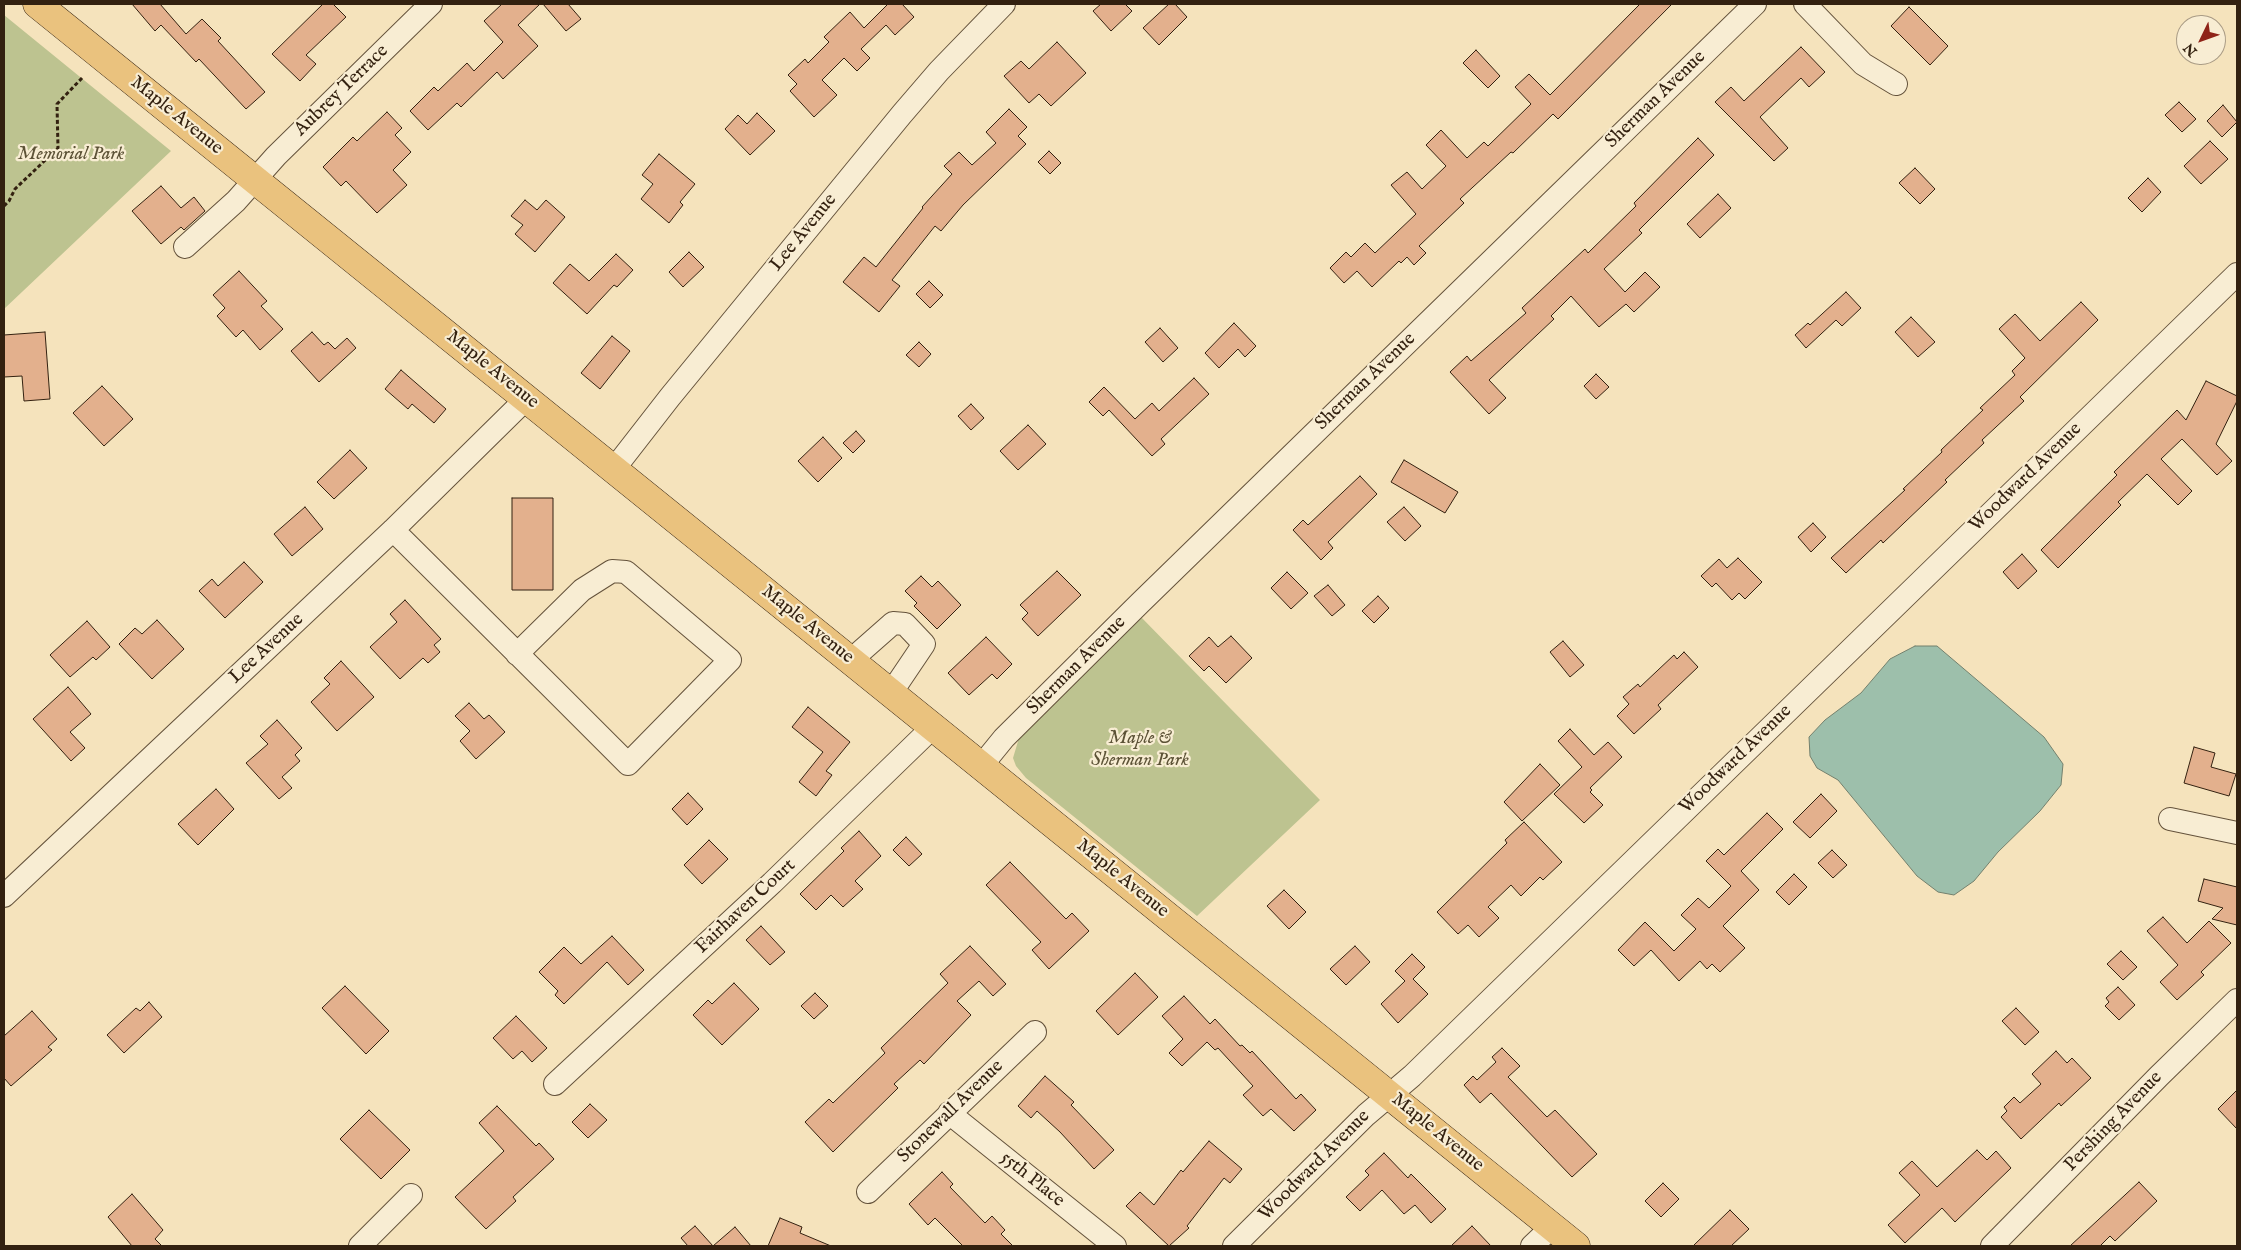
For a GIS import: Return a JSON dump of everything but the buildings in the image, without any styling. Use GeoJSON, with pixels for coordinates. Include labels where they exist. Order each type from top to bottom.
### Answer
{"type":"FeatureCollection","features":[{"type":"Feature","properties":{"kind":"main road","name":"Maple Avenue"},"geometry":{"type":"LineString","coordinates":[[37,4],[1576,1246]]}},
{"type":"Feature","properties":{"kind":"street","name":"Aubrey Terrace"},"geometry":{"type":"LineString","coordinates":[[185,247],[236,201],[284,147],[431,4]]}},
{"type":"Feature","properties":{"kind":"street","name":"Lee Avenue"},"geometry":{"type":"LineString","coordinates":[[614,469],[670,397],[902,114],[1004,4]]}},
{"type":"Feature","properties":{"kind":"street","name":"Sherman Avenue"},"geometry":{"type":"LineString","coordinates":[[982,766],[1004,738],[1147,596],[1755,4]]}},
{"type":"Feature","properties":{"kind":"street"},"geometry":{"type":"LineString","coordinates":[[1805,4],[1862,64],[1896,84]]}},
{"type":"Feature","properties":{"kind":"street","name":"Woodward Avenue"},"geometry":{"type":"LineString","coordinates":[[1234,1246],[1366,1115],[1412,1076],[2237,274]]}},
{"type":"Feature","properties":{"kind":"street","name":"Lee Avenue"},"geometry":{"type":"LineString","coordinates":[[4,896],[392,530],[526,399]]}},
{"type":"Feature","properties":{"kind":"street"},"geometry":{"type":"LineString","coordinates":[[392,530],[517,654],[628,764],[730,660],[626,572],[612,571],[582,590],[517,654]]}},
{"type":"Feature","properties":{"kind":"street"},"geometry":{"type":"LineString","coordinates":[[851,660],[893,623],[905,624],[924,644],[892,693]]}},
{"type":"Feature","properties":{"kind":"street","name":"Fairhaven Court"},"geometry":{"type":"LineString","coordinates":[[555,1084],[772,883],[933,727]]}},
{"type":"Feature","properties":{"kind":"street"},"geometry":{"type":"LineString","coordinates":[[2170,819],[2237,833]]}},
{"type":"Feature","properties":{"kind":"street","name":"Pershing Avenue"},"geometry":{"type":"LineString","coordinates":[[1992,1246],[2159,1076],[2237,1000]]}},
{"type":"Feature","properties":{"kind":"street","name":"Stonewall Avenue"},"geometry":{"type":"LineString","coordinates":[[868,1192],[1035,1032]]}},
{"type":"Feature","properties":{"kind":"street","name":"55th Place"},"geometry":{"type":"LineString","coordinates":[[949,1113],[1114,1246]]}},
{"type":"Feature","properties":{"kind":"street"},"geometry":{"type":"LineString","coordinates":[[360,1246],[411,1195]]}},
{"type":"Feature","properties":{"kind":"street"},"geometry":{"type":"LineString","coordinates":[[1532,1246],[1552,1227]]}},
{"type":"Feature","properties":{"kind":"path"},"geometry":{"type":"LineString","coordinates":[[4,206],[15,189],[58,148],[58,104],[83,77]]}},
{"type":"Feature","properties":{"kind":"green space","name":"Memorial Park"},"geometry":{"type":"Polygon","coordinates":[[[4,15],[171,151],[4,309],[4,15]]]}},
{"type":"Feature","properties":{"kind":"green space","name":"Maple & Sherman Park"},"geometry":{"type":"Polygon","coordinates":[[[1140,616],[1320,800],[1197,916],[1026,778],[1016,766],[1013,758],[1019,738],[1140,616]]]}},
{"type":"Feature","properties":{"kind":"shaded area"},"geometry":{"type":"Polygon","coordinates":[[[1915,646],[1937,646],[2044,737],[2063,764],[2061,785],[2040,811],[1998,852],[1974,881],[1954,895],[1938,892],[1917,876],[1838,780],[1817,768],[1810,756],[1809,737],[1825,720],[1861,693],[1890,659],[1915,646]]]}}]}
